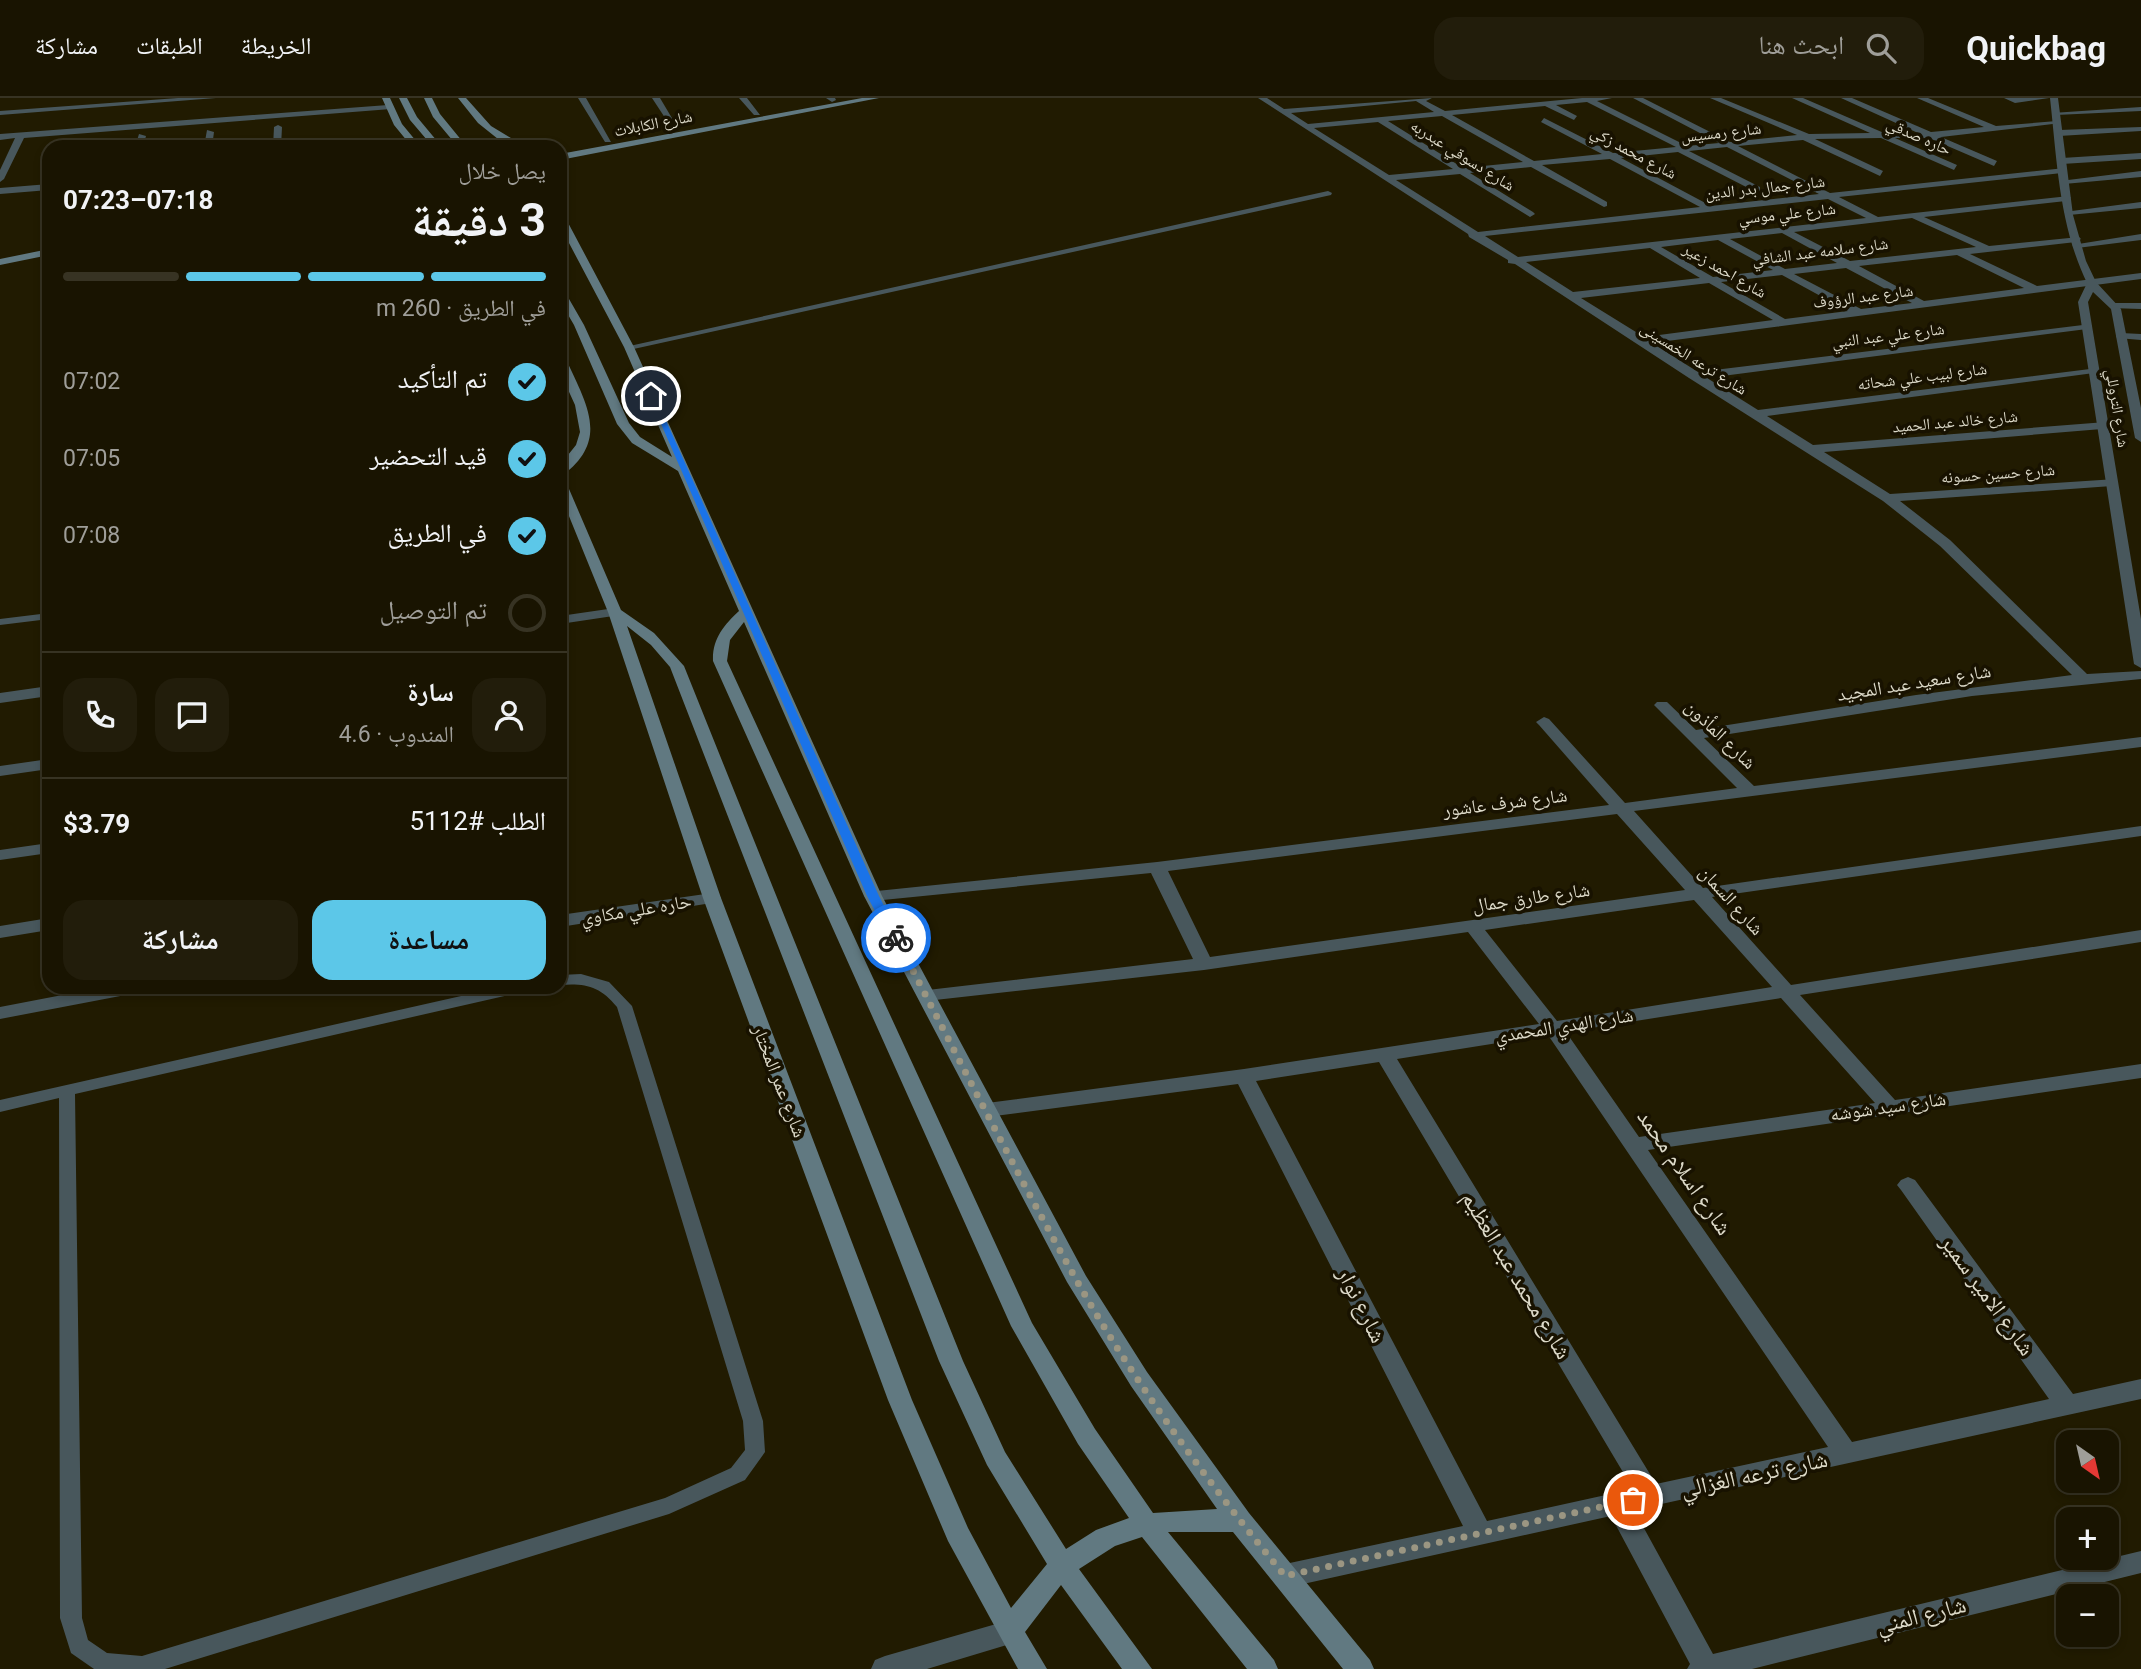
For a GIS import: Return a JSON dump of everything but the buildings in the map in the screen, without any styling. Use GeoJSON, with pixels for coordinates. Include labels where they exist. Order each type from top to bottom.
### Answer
{"type":"FeatureCollection","features":[{"type":"Feature","properties":{"kind":"main road"},"geometry":{"type":"LineString","coordinates":[[403,98],[413,118],[432,140]]}},
{"type":"Feature","properties":{"kind":"main road"},"geometry":{"type":"LineString","coordinates":[[428,98],[436,115],[457,140]]}},
{"type":"Feature","properties":{"kind":"main road"},"geometry":{"type":"LineString","coordinates":[[462,98],[481,122],[502,140]]}},
{"type":"Feature","properties":{"kind":"main road","name":"شارع الكابلات"},"geometry":{"type":"LineString","coordinates":[[567,156],[875,98]]}},
{"type":"Feature","properties":{"kind":"main road","name":"شارع الكابلات"},"geometry":{"type":"LineString","coordinates":[[567,148],[834,99]]}},
{"type":"Feature","properties":{"kind":"main road"},"geometry":{"type":"LineString","coordinates":[[387,103],[398,125],[411,140]]}},
{"type":"Feature","properties":{"kind":"main road"},"geometry":{"type":"LineString","coordinates":[[567,230],[629,347],[873,896],[1078,1282],[1139,1379],[1240,1521],[1360,1669]]}},
{"type":"Feature","properties":{"kind":"main road"},"geometry":{"type":"LineString","coordinates":[[0,251],[42,243]]}},
{"type":"Feature","properties":{"kind":"main road"},"geometry":{"type":"LineString","coordinates":[[0,262],[42,254]]}},
{"type":"Feature","properties":{"kind":"main road"},"geometry":{"type":"LineString","coordinates":[[567,304],[623,424],[636,440],[683,469]]}},
{"type":"Feature","properties":{"kind":"main road"},"geometry":{"type":"LineString","coordinates":[[567,377],[587,428],[584,446],[567,464]]}},
{"type":"Feature","properties":{"kind":"main road","name":"شارع عمر المختار"},"geometry":{"type":"LineString","coordinates":[[567,495],[615,612],[712,898],[910,1426],[957,1533],[1033,1669]]}},
{"type":"Feature","properties":{"kind":"main road"},"geometry":{"type":"LineString","coordinates":[[615,612],[641,628],[662,646],[677,666],[951,1361],[996,1458],[1067,1573],[1138,1669]]}},
{"type":"Feature","properties":{"kind":"main road"},"geometry":{"type":"LineString","coordinates":[[747,612],[722,641],[720,661],[1022,1326],[1077,1422],[1148,1525],[1264,1669]]}},
{"type":"Feature","properties":{"kind":"main road"},"geometry":{"type":"LineString","coordinates":[[1010,1632],[1030,1598],[1056,1570],[1087,1547],[1123,1530],[1161,1520],[1200,1517],[1240,1521]]}},
{"type":"Feature","properties":{"kind":"street"},"geometry":{"type":"LineString","coordinates":[[0,113],[212,98]]}},
{"type":"Feature","properties":{"kind":"street"},"geometry":{"type":"LineString","coordinates":[[361,98],[368,108]]}},
{"type":"Feature","properties":{"kind":"street"},"geometry":{"type":"LineString","coordinates":[[582,98],[608,140]]}},
{"type":"Feature","properties":{"kind":"street"},"geometry":{"type":"LineString","coordinates":[[656,98],[676,128]]}},
{"type":"Feature","properties":{"kind":"street"},"geometry":{"type":"LineString","coordinates":[[743,98],[757,113]]}},
{"type":"Feature","properties":{"kind":"street","name":"شارع ترعه الخمسينى"},"geometry":{"type":"LineString","coordinates":[[1262,98],[1512,261],[1888,498],[1945,543],[2083,678]]}},
{"type":"Feature","properties":{"kind":"street"},"geometry":{"type":"LineString","coordinates":[[1284,111],[1432,98]]}},
{"type":"Feature","properties":{"kind":"street"},"geometry":{"type":"LineString","coordinates":[[1308,126],[1608,98]]}},
{"type":"Feature","properties":{"kind":"street"},"geometry":{"type":"LineString","coordinates":[[1637,98],[1875,219]]}},
{"type":"Feature","properties":{"kind":"street"},"geometry":{"type":"LineString","coordinates":[[1714,98],[1807,137],[1880,173]]}},
{"type":"Feature","properties":{"kind":"street","name":"حاره صدقي"},"geometry":{"type":"LineString","coordinates":[[1796,98],[1954,167]]}},
{"type":"Feature","properties":{"kind":"street"},"geometry":{"type":"LineString","coordinates":[[1845,98],[1994,163]]}},
{"type":"Feature","properties":{"kind":"street"},"geometry":{"type":"LineString","coordinates":[[1922,98],[1996,129]]}},
{"type":"Feature","properties":{"kind":"street"},"geometry":{"type":"LineString","coordinates":[[2008,98],[2045,98]]}},
{"type":"Feature","properties":{"kind":"street","name":"شارع التروللي"},"geometry":{"type":"LineString","coordinates":[[2054,98],[2066,198],[2076,242],[2091,284],[2114,306],[2136,384],[2141,437]]}},
{"type":"Feature","properties":{"kind":"street"},"geometry":{"type":"LineString","coordinates":[[1417,99],[1604,204]]}},
{"type":"Feature","properties":{"kind":"street"},"geometry":{"type":"LineString","coordinates":[[1588,100],[1757,189]]}},
{"type":"Feature","properties":{"kind":"street"},"geometry":{"type":"LineString","coordinates":[[157,125],[160,102]]}},
{"type":"Feature","properties":{"kind":"street"},"geometry":{"type":"LineString","coordinates":[[1551,102],[1574,118]]}},
{"type":"Feature","properties":{"kind":"street"},"geometry":{"type":"LineString","coordinates":[[0,137],[82,134],[157,125],[368,108],[387,103]]}},
{"type":"Feature","properties":{"kind":"street"},"geometry":{"type":"LineString","coordinates":[[2057,123],[2141,109]]}},
{"type":"Feature","properties":{"kind":"street","name":"شارع دسوقي عبدربه"},"geometry":{"type":"LineString","coordinates":[[1381,120],[1530,214]]}},
{"type":"Feature","properties":{"kind":"street","name":"شارع محمد زكي"},"geometry":{"type":"LineString","coordinates":[[1544,120],[1710,209]]}},
{"type":"Feature","properties":{"kind":"street"},"geometry":{"type":"LineString","coordinates":[[2057,123],[2141,129]]}},
{"type":"Feature","properties":{"kind":"street","name":"شارع رمسيس"},"geometry":{"type":"LineString","coordinates":[[1388,178],[1807,137],[1931,135],[2057,123]]}},
{"type":"Feature","properties":{"kind":"street"},"geometry":{"type":"LineString","coordinates":[[277,140],[278,127]]}},
{"type":"Feature","properties":{"kind":"street"},"geometry":{"type":"LineString","coordinates":[[209,140],[210,132]]}},
{"type":"Feature","properties":{"kind":"street"},"geometry":{"type":"LineString","coordinates":[[0,179],[2,169],[21,135]]}},
{"type":"Feature","properties":{"kind":"street"},"geometry":{"type":"LineString","coordinates":[[141,140],[142,136]]}},
{"type":"Feature","properties":{"kind":"street"},"geometry":{"type":"LineString","coordinates":[[0,154],[12,153]]}},
{"type":"Feature","properties":{"kind":"street","name":"شارع جمال بدر الدين"},"geometry":{"type":"LineString","coordinates":[[1472,235],[1829,195],[2141,156]]}},
{"type":"Feature","properties":{"kind":"street"},"geometry":{"type":"LineString","coordinates":[[2126,157],[2141,163]]}},
{"type":"Feature","properties":{"kind":"street"},"geometry":{"type":"LineString","coordinates":[[2064,181],[2141,174]]}},
{"type":"Feature","properties":{"kind":"street"},"geometry":{"type":"LineString","coordinates":[[0,191],[42,188]]}},
{"type":"Feature","properties":{"kind":"street","name":"شارع علي موسي"},"geometry":{"type":"LineString","coordinates":[[1512,261],[2066,198]]}},
{"type":"Feature","properties":{"kind":"street"},"geometry":{"type":"LineString","coordinates":[[2069,212],[2141,205]]}},
{"type":"Feature","properties":{"kind":"street"},"geometry":{"type":"LineString","coordinates":[[1912,215],[1986,248]]}},
{"type":"Feature","properties":{"kind":"street"},"geometry":{"type":"LineString","coordinates":[[1783,230],[1923,304]]}},
{"type":"Feature","properties":{"kind":"street"},"geometry":{"type":"LineString","coordinates":[[1718,237],[1858,312]]}},
{"type":"Feature","properties":{"kind":"street","name":"شارع سلامه عبد الشافي"},"geometry":{"type":"LineString","coordinates":[[1568,296],[1986,248],[2141,237]]}},
{"type":"Feature","properties":{"kind":"street","name":"شارع احمد زعير"},"geometry":{"type":"LineString","coordinates":[[1651,245],[1783,322]]}},
{"type":"Feature","properties":{"kind":"street"},"geometry":{"type":"LineString","coordinates":[[1957,251],[2034,289]]}},
{"type":"Feature","properties":{"kind":"street","name":"شارع عبد الرؤوف"},"geometry":{"type":"LineString","coordinates":[[1639,341],[2141,276]]}},
{"type":"Feature","properties":{"kind":"street","name":"شارع التروللي"},"geometry":{"type":"LineString","coordinates":[[2091,284],[2083,302],[2141,664]]}},
{"type":"Feature","properties":{"kind":"street"},"geometry":{"type":"LineString","coordinates":[[2114,306],[2141,306]]}},
{"type":"Feature","properties":{"kind":"street","name":"شارع علي عبد النبي"},"geometry":{"type":"LineString","coordinates":[[1693,376],[2087,326]]}},
{"type":"Feature","properties":{"kind":"street"},"geometry":{"type":"LineString","coordinates":[[2120,335],[2141,337]]}},
{"type":"Feature","properties":{"kind":"street","name":"شارع لبيب علي شحاته"},"geometry":{"type":"LineString","coordinates":[[1754,414],[2094,370]]}},
{"type":"Feature","properties":{"kind":"street","name":"شارع خالد عبد الحميد"},"geometry":{"type":"LineString","coordinates":[[1810,449],[2102,425]]}},
{"type":"Feature","properties":{"kind":"street","name":"شارع حسين حسونه"},"geometry":{"type":"LineString","coordinates":[[1888,498],[2112,482]]}},
{"type":"Feature","properties":{"kind":"street"},"geometry":{"type":"LineString","coordinates":[[567,619],[615,612]]}},
{"type":"Feature","properties":{"kind":"street","name":"شارع سعيد عبد المجيد"},"geometry":{"type":"LineString","coordinates":[[1693,735],[2083,678],[2141,675]]}},
{"type":"Feature","properties":{"kind":"street"},"geometry":{"type":"LineString","coordinates":[[0,698],[42,692]]}},
{"type":"Feature","properties":{"kind":"street","name":"شارع المأذون"},"geometry":{"type":"LineString","coordinates":[[1662,705],[1751,793]]}},
{"type":"Feature","properties":{"kind":"street","name":"شارع السمان"},"geometry":{"type":"LineString","coordinates":[[1544,722],[1889,1106]]}},
{"type":"Feature","properties":{"kind":"street","name":"شارع شرف عاشور"},"geometry":{"type":"LineString","coordinates":[[873,896],[1157,867],[2141,742]]}},
{"type":"Feature","properties":{"kind":"street"},"geometry":{"type":"LineString","coordinates":[[0,771],[42,765]]}},
{"type":"Feature","properties":{"kind":"street","name":"شارع طارق جمال"},"geometry":{"type":"LineString","coordinates":[[926,995],[1204,964],[2141,831]]}},
{"type":"Feature","properties":{"kind":"street"},"geometry":{"type":"LineString","coordinates":[[0,855],[42,849]]}},
{"type":"Feature","properties":{"kind":"street"},"geometry":{"type":"LineString","coordinates":[[1157,867],[1204,964]]}},
{"type":"Feature","properties":{"kind":"street","name":"حاره علي مكاوي"},"geometry":{"type":"LineString","coordinates":[[567,920],[712,898]]}},
{"type":"Feature","properties":{"kind":"street"},"geometry":{"type":"LineString","coordinates":[[0,932],[42,925]]}},
{"type":"Feature","properties":{"kind":"street","name":"شارع اسلام محمد"},"geometry":{"type":"LineString","coordinates":[[1473,926],[1552,1027],[1846,1453]]}},
{"type":"Feature","properties":{"kind":"street","name":"شارع الهدي المحمدي"},"geometry":{"type":"LineString","coordinates":[[987,1110],[1244,1076],[2141,936]]}},
{"type":"Feature","properties":{"kind":"street"},"geometry":{"type":"LineString","coordinates":[[0,1013],[99,994]]}},
{"type":"Feature","properties":{"kind":"street","name":"شارع محمد عبد العظيم"},"geometry":{"type":"LineString","coordinates":[[1384,1054],[1650,1496]]}},
{"type":"Feature","properties":{"kind":"street","name":"شارع سيد شوشه"},"geometry":{"type":"LineString","coordinates":[[1634,1145],[2141,1070]]}},
{"type":"Feature","properties":{"kind":"street","name":"شارع نوار"},"geometry":{"type":"LineString","coordinates":[[1244,1076],[1480,1534]]}},
{"type":"Feature","properties":{"kind":"street","name":"شارع الامير سمير"},"geometry":{"type":"LineString","coordinates":[[1908,1185],[2067,1405]]}},
{"type":"Feature","properties":{"kind":"street","name":"شارع ترعه الغزالي"},"geometry":{"type":"LineString","coordinates":[[1285,1576],[2141,1389]]}},
{"type":"Feature","properties":{"kind":"street"},"geometry":{"type":"LineString","coordinates":[[1617,1503],[1705,1669]]}},
{"type":"Feature","properties":{"kind":"street","name":"شارع المني"},"geometry":{"type":"LineString","coordinates":[[1705,1669],[2141,1562]]}},
{"type":"Feature","properties":{"kind":"street"},"geometry":{"type":"LineString","coordinates":[[886,1669],[1010,1632]]}},
{"type":"Feature","properties":{"kind":"lane"},"geometry":{"type":"LineString","coordinates":[[629,347],[1328,192]]}},
{"type":"Feature","properties":{"kind":"lane"},"geometry":{"type":"LineString","coordinates":[[0,622],[42,617]]}},
{"type":"Feature","properties":{"kind":"lane"},"geometry":{"type":"LineString","coordinates":[[67,1092],[71,1618],[79,1646],[103,1663],[142,1666],[669,1505],[738,1474],[755,1452],[753,1421],[624,1006],[609,985],[581,978],[567,979]]}},
{"type":"Feature","properties":{"kind":"lane"},"geometry":{"type":"LineString","coordinates":[[0,1106],[492,994]]}},
{"type":"Feature","properties":{"kind":"way so far"},"geometry":{"type":"LineString","coordinates":[[896,938],[1078,1282],[1153,1399],[1240,1521],[1285,1576],[1633,1500]]}},
{"type":"Feature","properties":{"kind":"route"},"geometry":{"type":"LineString","coordinates":[[651,396],[873,896],[896,938]]}}]}
